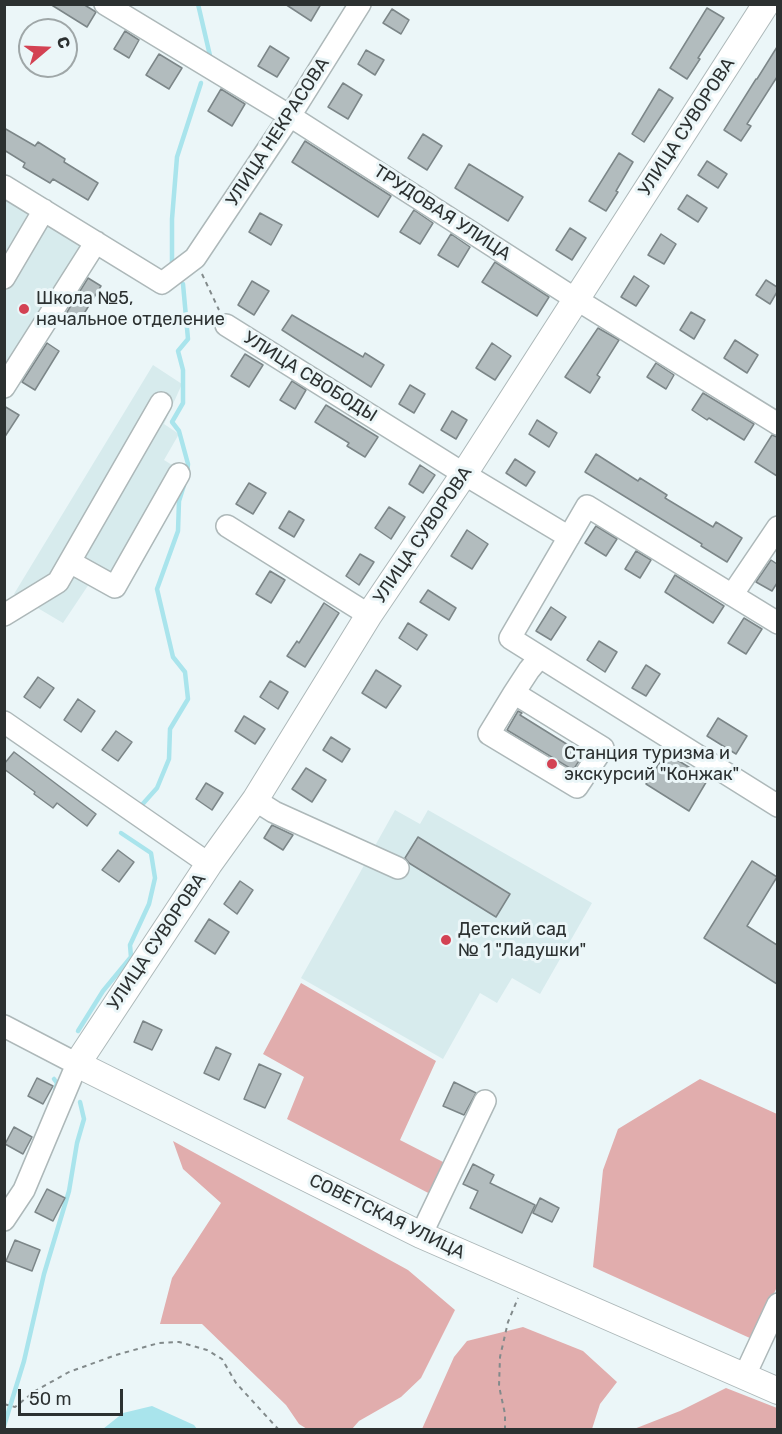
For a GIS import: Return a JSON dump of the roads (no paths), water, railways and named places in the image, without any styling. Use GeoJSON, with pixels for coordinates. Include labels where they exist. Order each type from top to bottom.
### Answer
{"type":"FeatureCollection","features":[{"type":"Feature","properties":{"kind":"main road","name":"УЛИЦА СУВОРОВА"},"geometry":{"type":"LineString","coordinates":[[77,1064],[209,864],[255,800],[369,615],[464,474],[766,4]]}},
{"type":"Feature","properties":{"kind":"main road","name":"СОВЕТСКАЯ УЛИЦА"},"geometry":{"type":"LineString","coordinates":[[77,1064],[421,1235],[777,1391]]}},
{"type":"Feature","properties":{"kind":"street","name":"ТРУДОВАЯ УЛИЦА"},"geometry":{"type":"LineString","coordinates":[[105,4],[290,116],[577,300],[777,424]]}},
{"type":"Feature","properties":{"kind":"street","name":"УЛИЦА НЕКРАСОВА"},"geometry":{"type":"LineString","coordinates":[[96,242],[162,283],[195,258],[290,116],[360,4]]}},
{"type":"Feature","properties":{"kind":"street"},"geometry":{"type":"LineString","coordinates":[[4,186],[96,242],[4,387]]}},
{"type":"Feature","properties":{"kind":"street"},"geometry":{"type":"LineString","coordinates":[[4,278],[44,210]]}},
{"type":"Feature","properties":{"kind":"street","name":"УЛИЦА СВОБОДЫ"},"geometry":{"type":"LineString","coordinates":[[226,325],[569,537]]}},
{"type":"Feature","properties":{"kind":"street"},"geometry":{"type":"LineString","coordinates":[[4,615],[58,582],[161,403]]}},
{"type":"Feature","properties":{"kind":"street"},"geometry":{"type":"LineString","coordinates":[[70,562],[115,587],[180,474]]}},
{"type":"Feature","properties":{"kind":"street"},"geometry":{"type":"LineString","coordinates":[[777,623],[587,506],[510,638],[777,806]]}},
{"type":"Feature","properties":{"kind":"street"},"geometry":{"type":"LineString","coordinates":[[226,526],[369,615]]}},
{"type":"Feature","properties":{"kind":"street"},"geometry":{"type":"LineString","coordinates":[[732,594],[777,527]]}},
{"type":"Feature","properties":{"kind":"street"},"geometry":{"type":"LineString","coordinates":[[514,693],[603,748],[577,787],[489,734],[514,693],[529,670],[540,657]]}},
{"type":"Feature","properties":{"kind":"street"},"geometry":{"type":"LineString","coordinates":[[4,722],[209,864]]}},
{"type":"Feature","properties":{"kind":"street"},"geometry":{"type":"LineString","coordinates":[[255,800],[274,812],[398,868]]}},
{"type":"Feature","properties":{"kind":"street","name":"СОВЕТСКАЯ УЛИЦА"},"geometry":{"type":"LineString","coordinates":[[4,1026],[77,1064]]}},
{"type":"Feature","properties":{"kind":"street"},"geometry":{"type":"LineString","coordinates":[[4,1220],[24,1190],[77,1064]]}},
{"type":"Feature","properties":{"kind":"street"},"geometry":{"type":"LineString","coordinates":[[421,1235],[486,1101]]}},
{"type":"Feature","properties":{"kind":"street"},"geometry":{"type":"LineString","coordinates":[[744,1377],[777,1304]]}},
{"type":"Feature","properties":{"kind":"water"},"geometry":{"type":"Polygon","coordinates":[[[152,1406],[194,1425],[197,1429],[103,1429],[123,1413],[152,1406]]]}},
{"type":"Feature","properties":{"kind":"waterway"},"geometry":{"type":"LineString","coordinates":[[198,4],[211,60]]}},
{"type":"Feature","properties":{"kind":"waterway"},"geometry":{"type":"LineString","coordinates":[[172,266],[172,219],[177,157],[201,83]]}},
{"type":"Feature","properties":{"kind":"waterway"},"geometry":{"type":"LineString","coordinates":[[183,284],[188,339],[178,351],[183,370],[183,403],[172,422],[179,431],[188,464],[187,474]]}},
{"type":"Feature","properties":{"kind":"waterway"},"geometry":{"type":"LineString","coordinates":[[140,807],[157,788],[169,759],[170,729],[188,699],[185,672],[173,657],[157,589],[178,531],[179,501],[184,485]]}},
{"type":"Feature","properties":{"kind":"waterway"},"geometry":{"type":"LineString","coordinates":[[78,1031],[103,991],[131,957],[130,945],[149,904],[155,878],[151,853],[121,833]]}},
{"type":"Feature","properties":{"kind":"waterway"},"geometry":{"type":"LineString","coordinates":[[54,1079],[57,1083],[55,1090]]}},
{"type":"Feature","properties":{"kind":"waterway"},"geometry":{"type":"LineString","coordinates":[[4,1426],[24,1361],[44,1274],[69,1191],[77,1143],[84,1119],[80,1102]]}},
{"type":"Feature","properties":{"kind":"place","name":"Школа №5, начальное отделение"},"geometry":{"type":"Point","coordinates":[24,309]}},
{"type":"Feature","properties":{"kind":"place","name":"Станция туризма и экскурсий \"Конжак\""},"geometry":{"type":"Point","coordinates":[552,764]}},
{"type":"Feature","properties":{"kind":"place","name":"Детский сад № 1 \"Ладушки\""},"geometry":{"type":"Point","coordinates":[446,940]}}]}
